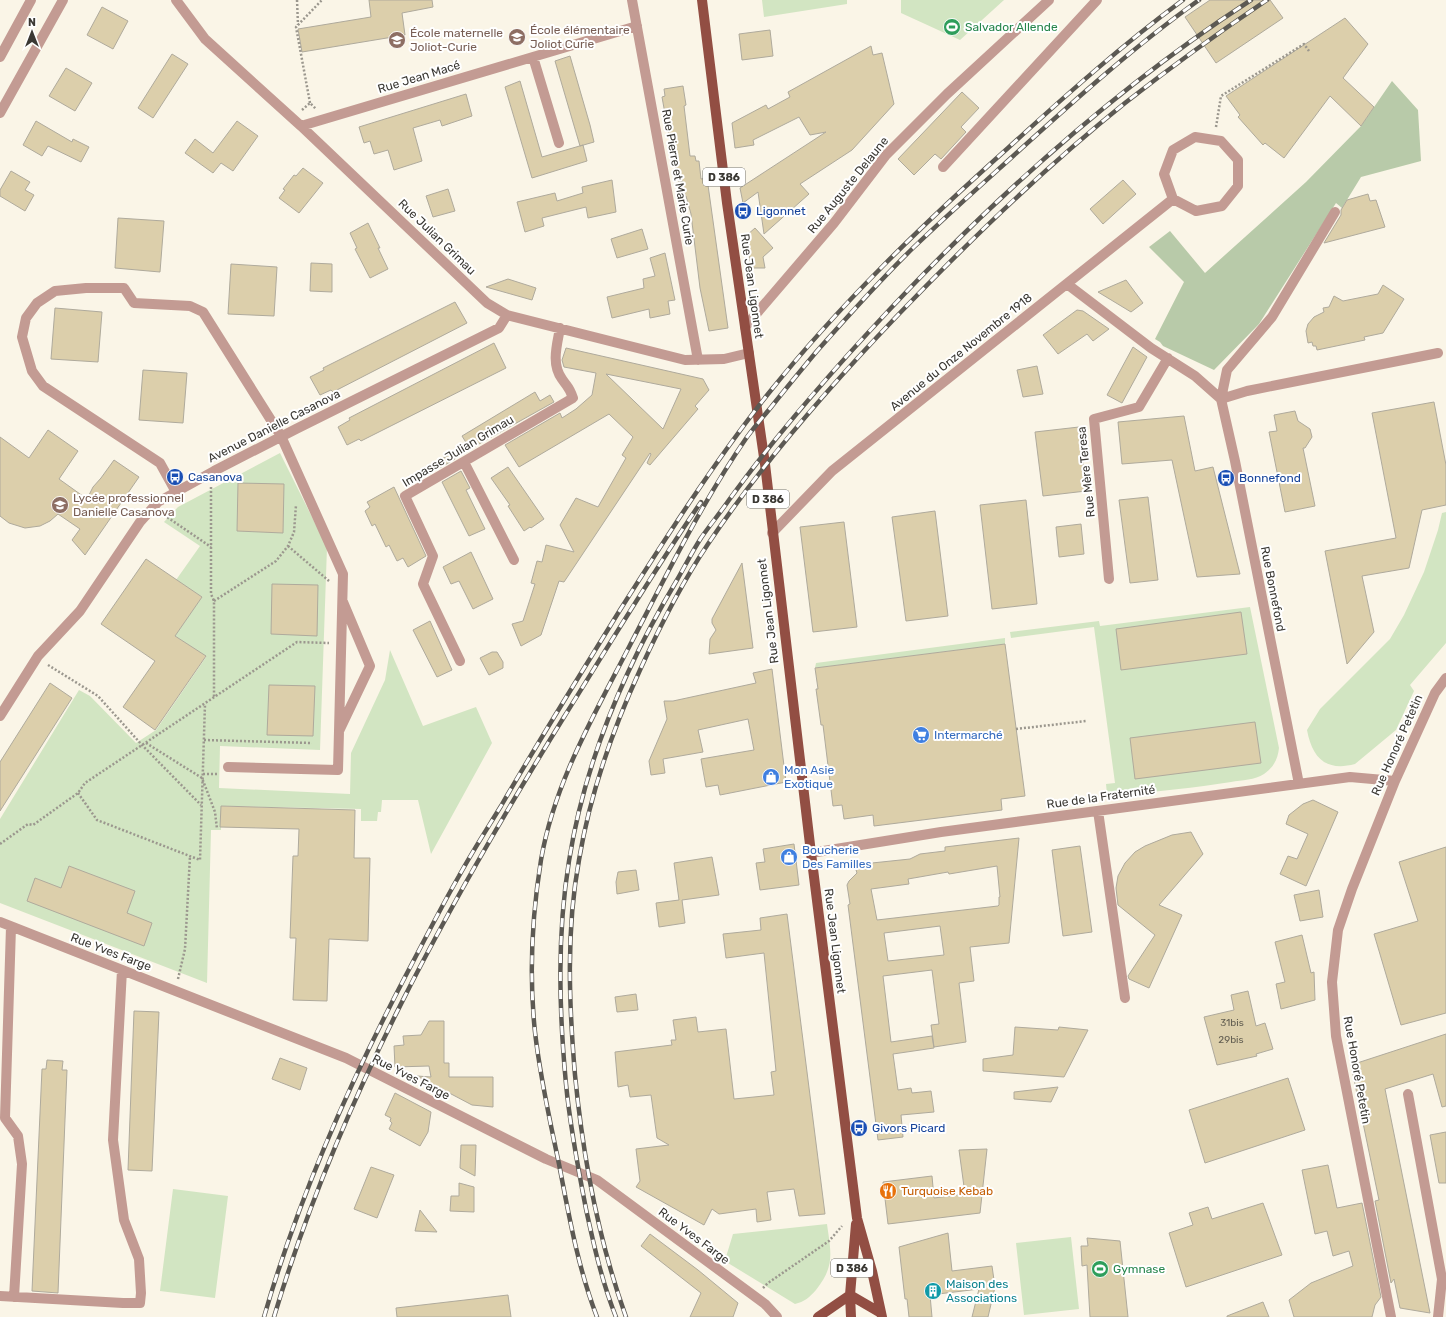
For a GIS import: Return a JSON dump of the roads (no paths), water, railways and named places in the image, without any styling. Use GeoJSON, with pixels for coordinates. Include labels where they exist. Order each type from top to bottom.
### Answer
{"type":"FeatureCollection","features":[{"type":"Feature","properties":{"kind":"main road","name":"Rue Jean Ligonnet"},"geometry":{"type":"LineString","coordinates":[[702,0],[727,204],[765,464],[811,853],[857,1218],[872,1271],[880,1316]]}},
{"type":"Feature","properties":{"kind":"main road","name":"Rue Jean Ligonnet"},"geometry":{"type":"LineString","coordinates":[[851,1317],[850,1295],[857,1218]]}},
{"type":"Feature","properties":{"kind":"main road","name":"Rue Jean Ligonnet"},"geometry":{"type":"LineString","coordinates":[[850,1295],[880,1316]]}},
{"type":"Feature","properties":{"kind":"main road"},"geometry":{"type":"LineString","coordinates":[[818,1317],[850,1295]]}},
{"type":"Feature","properties":{"kind":"street"},"geometry":{"type":"LineString","coordinates":[[0,57],[32,0]]}},
{"type":"Feature","properties":{"kind":"street"},"geometry":{"type":"LineString","coordinates":[[0,113],[63,0]]}},
{"type":"Feature","properties":{"kind":"street","name":"Rue Julian Grimau"},"geometry":{"type":"LineString","coordinates":[[176,0],[205,39],[301,126],[487,303],[508,315],[685,360],[724,359],[749,353]]}},
{"type":"Feature","properties":{"kind":"street","name":"Rue Pierre et Marie Curie"},"geometry":{"type":"LineString","coordinates":[[632,0],[698,360]]}},
{"type":"Feature","properties":{"kind":"street","name":"Rue Auguste Delaune"},"geometry":{"type":"LineString","coordinates":[[745,327],[834,223],[886,155],[947,94],[1049,0]]}},
{"type":"Feature","properties":{"kind":"street"},"geometry":{"type":"LineString","coordinates":[[943,167],[1097,0]]}},
{"type":"Feature","properties":{"kind":"street","name":"Rue Jean Macé"},"geometry":{"type":"LineString","coordinates":[[301,126],[637,26]]}},
{"type":"Feature","properties":{"kind":"street"},"geometry":{"type":"LineString","coordinates":[[533,57],[559,143]]}},
{"type":"Feature","properties":{"kind":"street"},"geometry":{"type":"LineString","coordinates":[[1195,136],[1221,141],[1238,160],[1238,186],[1222,206],[1196,211],[1173,199],[1164,174],[1173,150],[1195,136]]}},
{"type":"Feature","properties":{"kind":"street","name":"Avenue du Onze Novembre 1918"},"geometry":{"type":"LineString","coordinates":[[772,533],[832,471],[1173,199]]}},
{"type":"Feature","properties":{"kind":"street"},"geometry":{"type":"LineString","coordinates":[[1221,399],[1227,370],[1272,317],[1335,212]]}},
{"type":"Feature","properties":{"kind":"street"},"geometry":{"type":"LineString","coordinates":[[1067,284],[1151,348],[1195,376],[1221,399]]}},
{"type":"Feature","properties":{"kind":"street"},"geometry":{"type":"LineString","coordinates":[[176,492],[160,463],[44,386],[32,371],[22,337],[26,318],[37,303],[55,291],[86,288],[124,288],[134,304],[190,306],[203,312],[282,436],[343,574],[338,770],[228,767]]}},
{"type":"Feature","properties":{"kind":"street","name":"Avenue Danielle Casanova"},"geometry":{"type":"LineString","coordinates":[[0,716],[37,658],[80,611],[140,522],[158,502],[282,436],[499,328],[508,315]]}},
{"type":"Feature","properties":{"kind":"street","name":"Impasse Julian Grimau"},"geometry":{"type":"LineString","coordinates":[[460,661],[423,584],[433,556],[405,496],[573,398],[570,388],[562,380],[556,369],[556,356],[560,328]]}},
{"type":"Feature","properties":{"kind":"street"},"geometry":{"type":"LineString","coordinates":[[1221,399],[1247,391],[1438,353]]}},
{"type":"Feature","properties":{"kind":"street","name":"Rue Mère Teresa"},"geometry":{"type":"LineString","coordinates":[[1109,579],[1094,419],[1139,408],[1168,358]]}},
{"type":"Feature","properties":{"kind":"street","name":"Rue Bonnefond"},"geometry":{"type":"LineString","coordinates":[[1221,399],[1235,461],[1299,784]]}},
{"type":"Feature","properties":{"kind":"street"},"geometry":{"type":"LineString","coordinates":[[464,462],[514,560]]}},
{"type":"Feature","properties":{"kind":"street"},"geometry":{"type":"LineString","coordinates":[[340,731],[370,666],[343,598]]}},
{"type":"Feature","properties":{"kind":"street","name":"Rue Honoré Petetin"},"geometry":{"type":"LineString","coordinates":[[1391,1317],[1336,1036],[1332,982],[1338,930],[1352,889],[1395,781],[1435,693],[1446,678]]}},
{"type":"Feature","properties":{"kind":"street","name":"Rue de la Fraternité"},"geometry":{"type":"LineString","coordinates":[[811,853],[941,832],[1350,777],[1395,781]]}},
{"type":"Feature","properties":{"kind":"street"},"geometry":{"type":"LineString","coordinates":[[1098,810],[1125,998]]}},
{"type":"Feature","properties":{"kind":"street","name":"Rue Yves Farge"},"geometry":{"type":"LineString","coordinates":[[0,922],[346,1058],[546,1159],[597,1180],[765,1304],[777,1317]]}},
{"type":"Feature","properties":{"kind":"street"},"geometry":{"type":"LineString","coordinates":[[12,927],[2,1118],[18,1136],[22,1164],[14,1297]]}},
{"type":"Feature","properties":{"kind":"street"},"geometry":{"type":"LineString","coordinates":[[0,1296],[140,1303],[141,1293],[139,1259],[124,1220],[113,1140],[122,970]]}},
{"type":"Feature","properties":{"kind":"street"},"geometry":{"type":"LineString","coordinates":[[1408,1094],[1442,1279],[1438,1317]]}},
{"type":"Feature","properties":{"kind":"railway"},"geometry":{"type":"LineString","coordinates":[[264,1317],[292,1229],[344,1101],[384,1018],[452,888],[620,610],[673,527],[710,473],[748,420],[795,361],[883,266],[976,177],[1072,90],[1183,0]]}},
{"type":"Feature","properties":{"kind":"railway"},"geometry":{"type":"LineString","coordinates":[[597,1317],[584,1280],[575,1242],[546,1099],[535,1032],[532,989],[532,946],[535,903],[541,860],[555,805],[576,752],[601,700],[699,514],[730,462],[747,437],[800,371],[877,285],[935,227],[1098,80],[1173,19],[1199,0]]}},
{"type":"Feature","properties":{"kind":"railway"},"geometry":{"type":"LineString","coordinates":[[616,1317],[602,1277],[595,1250],[572,1131],[566,1084],[562,1028],[560,972],[561,944],[562,917],[569,861],[585,787],[596,751],[610,715],[640,646],[708,528],[771,444],[839,364],[886,313],[989,209],[1072,134],[1159,64],[1251,0]]}},
{"type":"Feature","properties":{"kind":"railway"},"geometry":{"type":"LineString","coordinates":[[626,1317],[607,1258],[593,1198],[582,1136],[571,1021],[570,940],[575,886],[589,811],[603,763],[620,716],[655,637],[698,559],[751,484],[822,398],[897,316],[952,260],[1065,153],[1125,103],[1177,63],[1267,0]]}},
{"type":"Feature","properties":{"kind":"railway"},"geometry":{"type":"LineString","coordinates":[[274,1317],[300,1238],[330,1160],[363,1083],[399,1008],[438,933],[478,860],[564,717],[648,582],[701,502]]}},
{"type":"Feature","properties":{"kind":"place","name":"Salvador Allende"},"geometry":{"type":"Point","coordinates":[952,27]}},
{"type":"Feature","properties":{"kind":"place","name":"École élémentaire Joliot Curie"},"geometry":{"type":"Point","coordinates":[517,37]}},
{"type":"Feature","properties":{"kind":"place","name":"École maternelle Joliot-Curie"},"geometry":{"type":"Point","coordinates":[397,40]}},
{"type":"Feature","properties":{"kind":"place","name":"Ligonnet"},"geometry":{"type":"Point","coordinates":[743,211]}},
{"type":"Feature","properties":{"kind":"place","name":"Casanova"},"geometry":{"type":"Point","coordinates":[175,477]}},
{"type":"Feature","properties":{"kind":"place","name":"Bonnefond"},"geometry":{"type":"Point","coordinates":[1226,478]}},
{"type":"Feature","properties":{"kind":"place","name":"Lycée professionnel Danielle Casanova"},"geometry":{"type":"Point","coordinates":[60,505]}},
{"type":"Feature","properties":{"kind":"place","name":"Intermarché"},"geometry":{"type":"Point","coordinates":[921,735]}},
{"type":"Feature","properties":{"kind":"place","name":"Mon Asie Exotique"},"geometry":{"type":"Point","coordinates":[771,777]}},
{"type":"Feature","properties":{"kind":"place","name":"Boucherie Des Familles"},"geometry":{"type":"Point","coordinates":[789,857]}},
{"type":"Feature","properties":{"kind":"place","name":"Givors Picard"},"geometry":{"type":"Point","coordinates":[859,1128]}},
{"type":"Feature","properties":{"kind":"place","name":"Turquoise Kebab"},"geometry":{"type":"Point","coordinates":[888,1191]}},
{"type":"Feature","properties":{"kind":"place","name":"Gymnase"},"geometry":{"type":"Point","coordinates":[1100,1269]}},
{"type":"Feature","properties":{"kind":"place","name":"Maison des Associations"},"geometry":{"type":"Point","coordinates":[933,1291]}}]}
